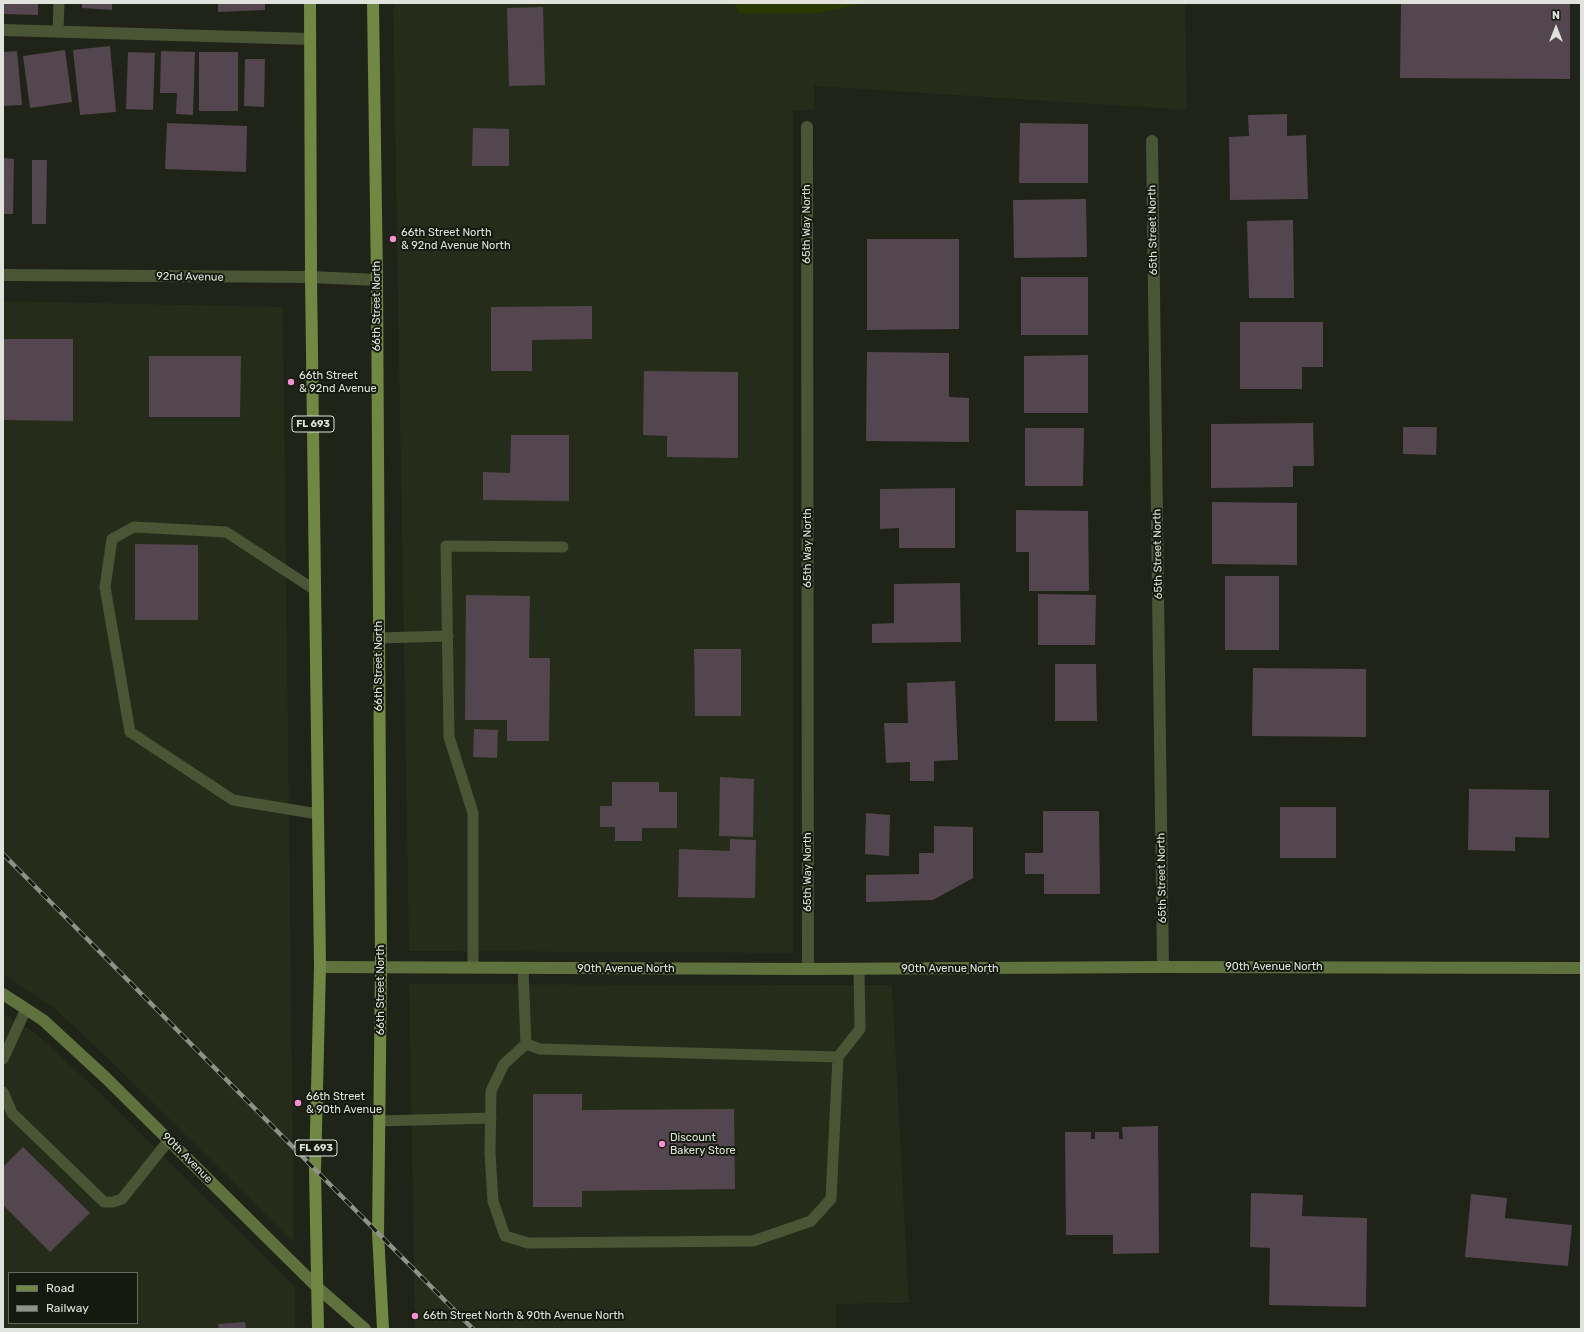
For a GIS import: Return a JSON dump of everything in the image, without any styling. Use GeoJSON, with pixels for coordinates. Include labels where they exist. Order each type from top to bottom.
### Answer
{"type":"FeatureCollection","features":[{"type":"Feature","properties":{"kind":"main road","name":"FL 693"},"geometry":{"type":"LineString","coordinates":[[310,3],[311,277],[320,967],[315,1170],[318,1329]]}},
{"type":"Feature","properties":{"kind":"main road","name":"66th Street North"},"geometry":{"type":"LineString","coordinates":[[373,3],[377,280],[381,968],[378,1233],[382,1329]]}},
{"type":"Feature","properties":{"kind":"street"},"geometry":{"type":"LineString","coordinates":[[3,30],[310,39]]}},
{"type":"Feature","properties":{"kind":"street","name":"65th Way North"},"geometry":{"type":"LineString","coordinates":[[807,127],[808,969]]}},
{"type":"Feature","properties":{"kind":"street","name":"65th Street North"},"geometry":{"type":"LineString","coordinates":[[1152,141],[1163,967]]}},
{"type":"Feature","properties":{"kind":"street","name":"92nd Avenue"},"geometry":{"type":"LineString","coordinates":[[3,275],[311,277],[377,280]]}},
{"type":"Feature","properties":{"kind":"street","name":"90th Avenue North"},"geometry":{"type":"LineString","coordinates":[[320,967],[808,969],[1163,967],[1581,968]]}},
{"type":"Feature","properties":{"kind":"street","name":"90th Avenue"},"geometry":{"type":"LineString","coordinates":[[3,994],[43,1020],[95,1067],[318,1288],[365,1329]]}},
{"type":"Feature","properties":{"kind":"lane"},"geometry":{"type":"LineString","coordinates":[[58,3],[58,31]]}},
{"type":"Feature","properties":{"kind":"lane"},"geometry":{"type":"LineString","coordinates":[[315,590],[226,532],[134,527],[112,539],[105,587],[130,732],[233,800],[318,814]]}},
{"type":"Feature","properties":{"kind":"lane"},"geometry":{"type":"LineString","coordinates":[[473,968],[473,813],[449,738],[446,546],[563,548]]}},
{"type":"Feature","properties":{"kind":"lane"},"geometry":{"type":"LineString","coordinates":[[379,638],[448,636]]}},
{"type":"Feature","properties":{"kind":"lane"},"geometry":{"type":"LineString","coordinates":[[523,968],[526,1044],[504,1064],[491,1091],[490,1153],[494,1201],[505,1236],[528,1244],[754,1241],[811,1221],[831,1199],[838,1057],[860,1029],[859,969]]}},
{"type":"Feature","properties":{"kind":"lane"},"geometry":{"type":"LineString","coordinates":[[3,1059],[26,1008]]}},
{"type":"Feature","properties":{"kind":"lane"},"geometry":{"type":"LineString","coordinates":[[526,1044],[540,1049],[838,1057]]}},
{"type":"Feature","properties":{"kind":"lane"},"geometry":{"type":"LineString","coordinates":[[3,1092],[12,1113],[104,1202],[113,1202],[122,1199],[169,1140]]}},
{"type":"Feature","properties":{"kind":"lane"},"geometry":{"type":"LineString","coordinates":[[380,1121],[491,1118]]}},
{"type":"Feature","properties":{"kind":"shaded area"},"geometry":{"type":"Polygon","coordinates":[[[393,3],[734,3],[739,13],[819,13],[865,3],[1185,3],[1187,110],[814,86],[814,110],[793,110],[793,953],[409,951],[393,3]]]}},
{"type":"Feature","properties":{"kind":"shaded area"},"geometry":{"type":"Polygon","coordinates":[[[3,301],[283,307],[294,1243],[116,1066],[53,1007],[3,975],[3,301]]]}},
{"type":"Feature","properties":{"kind":"shaded area"},"geometry":{"type":"Polygon","coordinates":[[[409,984],[892,985],[909,1303],[836,1304],[836,1329],[415,1329],[409,984]]]}},
{"type":"Feature","properties":{"kind":"shaded area"},"geometry":{"type":"Polygon","coordinates":[[[3,1013],[35,1033],[97,1090],[295,1287],[295,1329],[3,1329],[3,1013]]]}},
{"type":"Feature","properties":{"kind":"green space"},"geometry":{"type":"Polygon","coordinates":[[[734,3],[865,3],[819,13],[739,13],[734,3]]]}},
{"type":"Feature","properties":{"kind":"building"},"geometry":{"type":"Polygon","coordinates":[[[3,3],[38,3],[38,15],[3,14],[3,3]]]}},
{"type":"Feature","properties":{"kind":"building"},"geometry":{"type":"Polygon","coordinates":[[[82,3],[112,3],[112,10],[82,8],[82,3]]]}},
{"type":"Feature","properties":{"kind":"building"},"geometry":{"type":"Polygon","coordinates":[[[218,3],[265,3],[265,10],[218,12],[218,3]]]}},
{"type":"Feature","properties":{"kind":"building"},"geometry":{"type":"Polygon","coordinates":[[[1401,3],[1570,3],[1570,79],[1400,78],[1401,3]]]}},
{"type":"Feature","properties":{"kind":"building"},"geometry":{"type":"Polygon","coordinates":[[[543,7],[545,85],[509,86],[507,8],[543,7]]]}},
{"type":"Feature","properties":{"kind":"building"},"geometry":{"type":"Polygon","coordinates":[[[110,46],[116,112],[80,115],[73,50],[110,46]]]}},
{"type":"Feature","properties":{"kind":"building"},"geometry":{"type":"Polygon","coordinates":[[[65,50],[72,102],[30,108],[23,56],[65,50]]]}},
{"type":"Feature","properties":{"kind":"building"},"geometry":{"type":"Polygon","coordinates":[[[17,51],[22,105],[3,106],[3,52],[17,51]]]}},
{"type":"Feature","properties":{"kind":"building"},"geometry":{"type":"Polygon","coordinates":[[[161,51],[195,52],[193,115],[176,114],[177,93],[160,93],[161,51]]]}},
{"type":"Feature","properties":{"kind":"building"},"geometry":{"type":"Polygon","coordinates":[[[128,52],[155,53],[153,110],[126,109],[128,52]]]}},
{"type":"Feature","properties":{"kind":"building"},"geometry":{"type":"Polygon","coordinates":[[[199,52],[238,52],[238,111],[199,111],[199,52]]]}},
{"type":"Feature","properties":{"kind":"building"},"geometry":{"type":"Polygon","coordinates":[[[245,59],[265,59],[264,107],[244,106],[245,59]]]}},
{"type":"Feature","properties":{"kind":"building"},"geometry":{"type":"Polygon","coordinates":[[[1287,114],[1287,136],[1306,135],[1308,199],[1230,200],[1229,137],[1249,136],[1248,115],[1287,114]]]}},
{"type":"Feature","properties":{"kind":"building"},"geometry":{"type":"Polygon","coordinates":[[[167,123],[247,126],[246,172],[165,169],[167,123]]]}},
{"type":"Feature","properties":{"kind":"building"},"geometry":{"type":"Polygon","coordinates":[[[1020,123],[1088,124],[1088,183],[1019,183],[1020,123]]]}},
{"type":"Feature","properties":{"kind":"building"},"geometry":{"type":"Polygon","coordinates":[[[473,128],[509,129],[509,166],[472,166],[473,128]]]}},
{"type":"Feature","properties":{"kind":"building"},"geometry":{"type":"Polygon","coordinates":[[[3,158],[14,159],[13,214],[3,214],[3,158]]]}},
{"type":"Feature","properties":{"kind":"building"},"geometry":{"type":"Polygon","coordinates":[[[32,160],[47,160],[46,224],[32,224],[32,160]]]}},
{"type":"Feature","properties":{"kind":"building"},"geometry":{"type":"Polygon","coordinates":[[[1086,199],[1087,257],[1014,258],[1013,200],[1086,199]]]}},
{"type":"Feature","properties":{"kind":"building"},"geometry":{"type":"Polygon","coordinates":[[[1293,220],[1294,298],[1249,298],[1247,221],[1293,220]]]}},
{"type":"Feature","properties":{"kind":"building"},"geometry":{"type":"Polygon","coordinates":[[[867,239],[959,239],[959,329],[867,330],[867,239]]]}},
{"type":"Feature","properties":{"kind":"building"},"geometry":{"type":"Polygon","coordinates":[[[1021,277],[1088,277],[1088,335],[1021,335],[1021,277]]]}},
{"type":"Feature","properties":{"kind":"building"},"geometry":{"type":"Polygon","coordinates":[[[592,306],[592,339],[532,340],[532,371],[491,371],[491,307],[592,306]]]}},
{"type":"Feature","properties":{"kind":"building"},"geometry":{"type":"Polygon","coordinates":[[[1240,322],[1323,322],[1323,367],[1302,367],[1302,389],[1240,389],[1240,322]]]}},
{"type":"Feature","properties":{"kind":"building"},"geometry":{"type":"Polygon","coordinates":[[[3,339],[73,339],[73,421],[3,420],[3,339]]]}},
{"type":"Feature","properties":{"kind":"building"},"geometry":{"type":"Polygon","coordinates":[[[867,352],[949,353],[949,397],[969,398],[969,442],[866,441],[867,352]]]}},
{"type":"Feature","properties":{"kind":"building"},"geometry":{"type":"Polygon","coordinates":[[[1088,355],[1088,413],[1024,413],[1024,356],[1088,355]]]}},
{"type":"Feature","properties":{"kind":"building"},"geometry":{"type":"Polygon","coordinates":[[[149,356],[241,356],[240,417],[149,417],[149,356]]]}},
{"type":"Feature","properties":{"kind":"building"},"geometry":{"type":"Polygon","coordinates":[[[644,371],[738,372],[738,458],[667,457],[667,436],[643,435],[644,371]]]}},
{"type":"Feature","properties":{"kind":"building"},"geometry":{"type":"Polygon","coordinates":[[[1313,423],[1314,466],[1293,466],[1293,487],[1211,488],[1211,424],[1313,423]]]}},
{"type":"Feature","properties":{"kind":"building"},"geometry":{"type":"Polygon","coordinates":[[[1403,427],[1437,427],[1436,455],[1403,454],[1403,427]]]}},
{"type":"Feature","properties":{"kind":"building"},"geometry":{"type":"Polygon","coordinates":[[[1025,428],[1084,428],[1083,486],[1025,486],[1025,428]]]}},
{"type":"Feature","properties":{"kind":"building"},"geometry":{"type":"Polygon","coordinates":[[[511,435],[569,435],[569,501],[483,500],[483,472],[510,473],[511,435]]]}},
{"type":"Feature","properties":{"kind":"building"},"geometry":{"type":"Polygon","coordinates":[[[955,488],[955,548],[899,548],[899,528],[880,529],[880,489],[955,488]]]}},
{"type":"Feature","properties":{"kind":"building"},"geometry":{"type":"Polygon","coordinates":[[[1212,502],[1297,503],[1297,565],[1212,564],[1212,502]]]}},
{"type":"Feature","properties":{"kind":"building"},"geometry":{"type":"Polygon","coordinates":[[[1016,510],[1088,511],[1089,591],[1029,591],[1029,552],[1016,552],[1016,510]]]}},
{"type":"Feature","properties":{"kind":"building"},"geometry":{"type":"Polygon","coordinates":[[[135,544],[198,545],[198,620],[135,620],[135,544]]]}},
{"type":"Feature","properties":{"kind":"building"},"geometry":{"type":"Polygon","coordinates":[[[1225,576],[1279,576],[1279,650],[1225,650],[1225,576]]]}},
{"type":"Feature","properties":{"kind":"building"},"geometry":{"type":"Polygon","coordinates":[[[960,583],[961,642],[872,643],[872,624],[894,623],[894,584],[960,583]]]}},
{"type":"Feature","properties":{"kind":"building"},"geometry":{"type":"Polygon","coordinates":[[[1038,594],[1096,595],[1095,645],[1038,645],[1038,594]]]}},
{"type":"Feature","properties":{"kind":"building"},"geometry":{"type":"Polygon","coordinates":[[[466,595],[530,596],[529,658],[550,658],[549,741],[507,741],[507,720],[465,720],[466,595]]]}},
{"type":"Feature","properties":{"kind":"building"},"geometry":{"type":"Polygon","coordinates":[[[694,649],[741,649],[741,716],[695,716],[694,649]]]}},
{"type":"Feature","properties":{"kind":"building"},"geometry":{"type":"Polygon","coordinates":[[[1055,664],[1096,664],[1097,721],[1055,721],[1055,664]]]}},
{"type":"Feature","properties":{"kind":"building"},"geometry":{"type":"Polygon","coordinates":[[[1253,668],[1366,669],[1366,737],[1252,736],[1253,668]]]}},
{"type":"Feature","properties":{"kind":"building"},"geometry":{"type":"Polygon","coordinates":[[[955,681],[958,760],[934,761],[934,781],[910,781],[910,762],[886,763],[884,723],[908,723],[907,683],[955,681]]]}},
{"type":"Feature","properties":{"kind":"building"},"geometry":{"type":"Polygon","coordinates":[[[474,729],[498,730],[497,758],[473,757],[474,729]]]}},
{"type":"Feature","properties":{"kind":"building"},"geometry":{"type":"Polygon","coordinates":[[[720,777],[754,779],[753,837],[719,836],[720,777]]]}},
{"type":"Feature","properties":{"kind":"building"},"geometry":{"type":"Polygon","coordinates":[[[612,782],[659,782],[659,792],[677,792],[677,828],[642,828],[642,841],[615,841],[615,827],[600,827],[600,806],[612,806],[612,782]]]}},
{"type":"Feature","properties":{"kind":"building"},"geometry":{"type":"Polygon","coordinates":[[[1469,789],[1549,790],[1549,838],[1515,837],[1515,851],[1468,850],[1469,789]]]}},
{"type":"Feature","properties":{"kind":"building"},"geometry":{"type":"Polygon","coordinates":[[[1280,807],[1336,807],[1336,858],[1280,858],[1280,807]]]}},
{"type":"Feature","properties":{"kind":"building"},"geometry":{"type":"Polygon","coordinates":[[[1043,811],[1099,811],[1100,894],[1044,894],[1044,874],[1025,874],[1025,853],[1043,853],[1043,811]]]}},
{"type":"Feature","properties":{"kind":"building"},"geometry":{"type":"Polygon","coordinates":[[[866,813],[890,815],[889,856],[865,854],[866,813]]]}},
{"type":"Feature","properties":{"kind":"building"},"geometry":{"type":"Polygon","coordinates":[[[934,826],[973,827],[973,878],[933,900],[866,902],[866,875],[919,874],[919,853],[934,853],[934,826]]]}},
{"type":"Feature","properties":{"kind":"building"},"geometry":{"type":"Polygon","coordinates":[[[730,839],[756,840],[755,898],[678,897],[679,849],[730,851],[730,839]]]}},
{"type":"Feature","properties":{"kind":"building"},"geometry":{"type":"Polygon","coordinates":[[[533,1094],[582,1094],[582,1110],[734,1109],[735,1189],[582,1191],[582,1207],[533,1207],[533,1094]]]}},
{"type":"Feature","properties":{"kind":"building"},"geometry":{"type":"Polygon","coordinates":[[[1158,1126],[1159,1253],[1113,1254],[1113,1235],[1066,1235],[1065,1132],[1091,1132],[1091,1139],[1095,1139],[1095,1132],[1119,1132],[1119,1139],[1123,1139],[1122,1127],[1158,1126]]]}},
{"type":"Feature","properties":{"kind":"building"},"geometry":{"type":"Polygon","coordinates":[[[23,1147],[90,1213],[50,1252],[3,1205],[3,1167],[23,1147]]]}},
{"type":"Feature","properties":{"kind":"building"},"geometry":{"type":"Polygon","coordinates":[[[1251,1193],[1303,1195],[1302,1216],[1367,1218],[1366,1307],[1269,1305],[1270,1248],[1250,1247],[1251,1193]]]}},
{"type":"Feature","properties":{"kind":"building"},"geometry":{"type":"Polygon","coordinates":[[[1471,1194],[1507,1198],[1505,1218],[1572,1225],[1568,1266],[1465,1257],[1471,1194]]]}},
{"type":"Feature","properties":{"kind":"building"},"geometry":{"type":"Polygon","coordinates":[[[245,1322],[246,1329],[219,1329],[218,1324],[245,1322]]]}},
{"type":"Feature","properties":{"kind":"railway"},"geometry":{"type":"LineString","coordinates":[[3,854],[473,1329]]}},
{"type":"Feature","properties":{"kind":"place","name":"66th Street North & 92nd Avenue North"},"geometry":{"type":"Point","coordinates":[393,239]}},
{"type":"Feature","properties":{"kind":"place","name":"66th Street & 92nd Avenue"},"geometry":{"type":"Point","coordinates":[291,382]}},
{"type":"Feature","properties":{"kind":"place","name":"66th Street & 90th Avenue"},"geometry":{"type":"Point","coordinates":[298,1103]}},
{"type":"Feature","properties":{"kind":"place","name":"Discount Bakery Store"},"geometry":{"type":"Point","coordinates":[662,1144]}},
{"type":"Feature","properties":{"kind":"place","name":"66th Street North & 90th Avenue North"},"geometry":{"type":"Point","coordinates":[415,1316]}}]}
